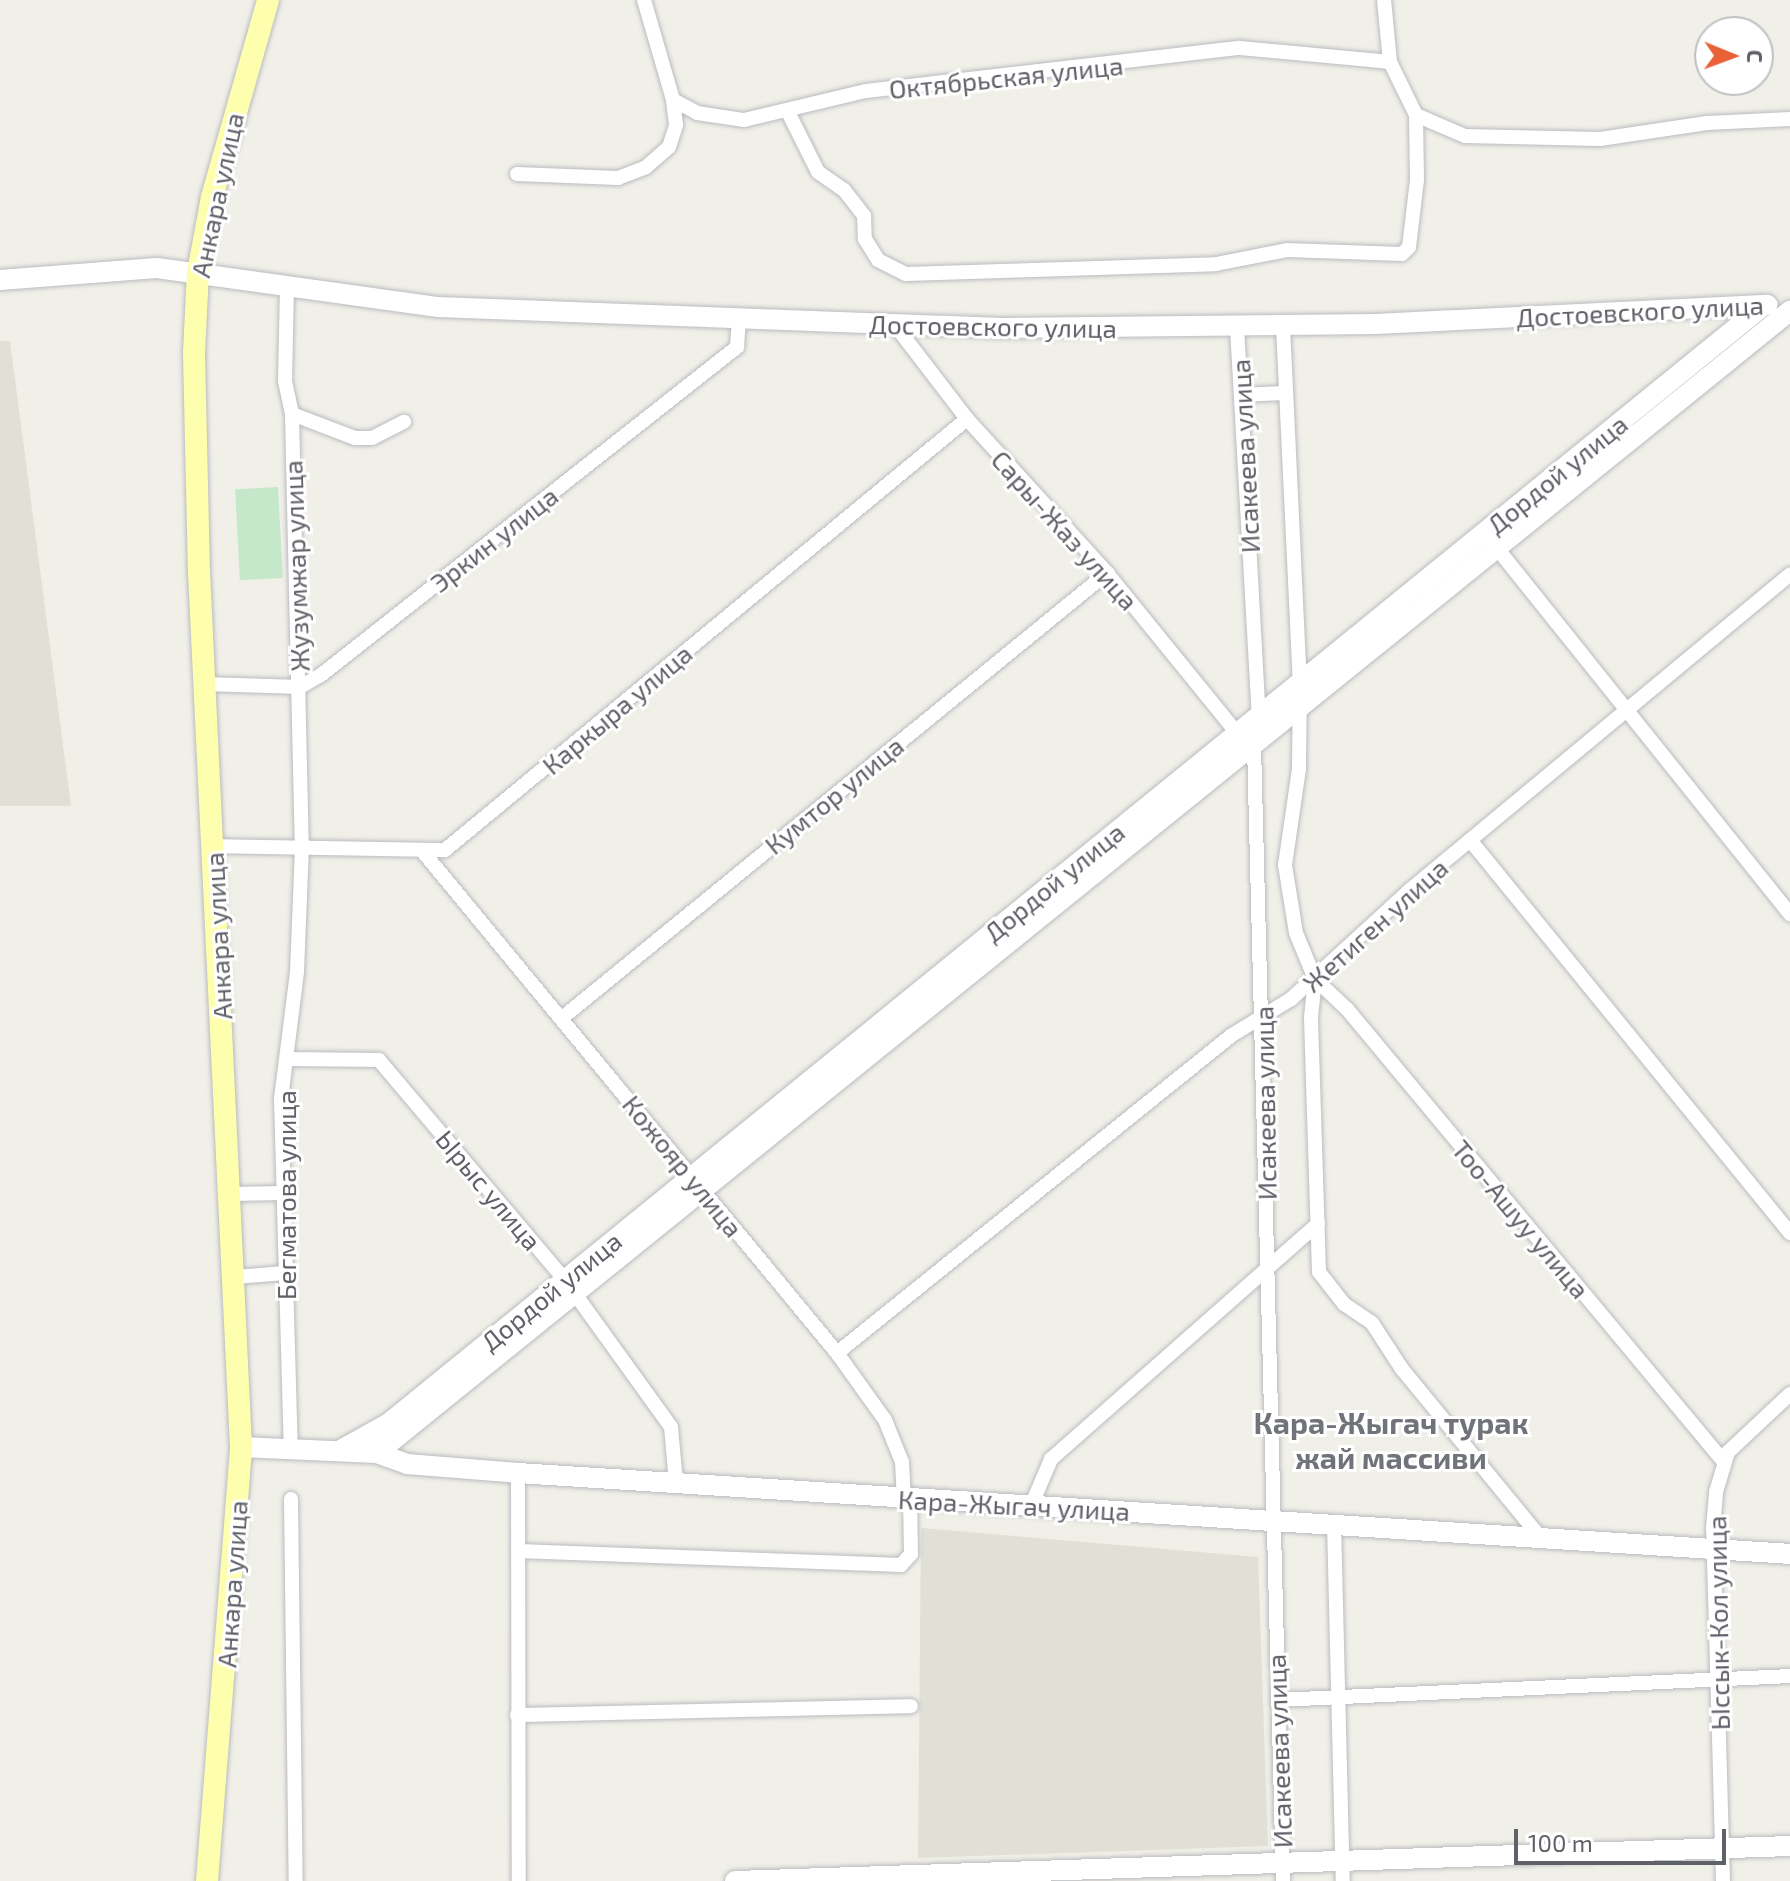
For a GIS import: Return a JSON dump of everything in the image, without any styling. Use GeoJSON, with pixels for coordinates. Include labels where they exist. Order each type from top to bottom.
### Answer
{"type":"FeatureCollection","features":[{"type":"Feature","properties":{"kind":"main road","name":"Анкара улица"},"geometry":{"type":"LineString","coordinates":[[207,1881],[241,1447],[194,413],[198,272],[225,141],[268,0]]}},
{"type":"Feature","properties":{"kind":"street"},"geometry":{"type":"LineString","coordinates":[[517,174],[618,178],[646,167],[669,147],[676,125],[673,100],[644,0]]}},
{"type":"Feature","properties":{"kind":"street"},"geometry":{"type":"LineString","coordinates":[[788,112],[818,172],[844,190],[864,216],[865,239],[878,260],[906,274],[1216,264],[1287,250],[1402,254],[1409,247],[1417,180],[1416,115],[1390,62],[1384,0]]}},
{"type":"Feature","properties":{"kind":"street","name":"Октябрьская улица"},"geometry":{"type":"LineString","coordinates":[[673,100],[697,113],[744,120],[866,91],[1240,48],[1390,62]]}},
{"type":"Feature","properties":{"kind":"street"},"geometry":{"type":"LineString","coordinates":[[1416,115],[1465,136],[1600,139],[1707,123],[1790,119]]}},
{"type":"Feature","properties":{"kind":"street","name":"Достоевского улица"},"geometry":{"type":"LineString","coordinates":[[0,280],[97,269],[198,272],[438,307],[895,325],[1283,326],[1790,304]]}},
{"type":"Feature","properties":{"kind":"street","name":"Жузумжар улица"},"geometry":{"type":"LineString","coordinates":[[287,286],[285,381],[292,414],[302,847]]}},
{"type":"Feature","properties":{"kind":"street"},"geometry":{"type":"LineString","coordinates":[[1764,305],[1765,332]]}},
{"type":"Feature","properties":{"kind":"street","name":"Дордой улица"},"geometry":{"type":"LineString","coordinates":[[339,1451],[389,1423],[571,1287],[1246,739],[1300,708],[1764,305]]}},
{"type":"Feature","properties":{"kind":"street"},"geometry":{"type":"LineString","coordinates":[[1713,307],[1729,322],[1727,338]]}},
{"type":"Feature","properties":{"kind":"street","name":"Дордой улица"},"geometry":{"type":"LineString","coordinates":[[1246,739],[1259,717],[1300,683],[1790,311]]}},
{"type":"Feature","properties":{"kind":"street","name":"Эркин улица"},"geometry":{"type":"LineString","coordinates":[[300,687],[737,347],[739,318]]}},
{"type":"Feature","properties":{"kind":"street","name":"Сары-Жаз улица"},"geometry":{"type":"LineString","coordinates":[[895,325],[967,419],[1107,573],[1246,739]]}},
{"type":"Feature","properties":{"kind":"street","name":"Исакеева улица"},"geometry":{"type":"LineString","coordinates":[[1283,326],[1283,393],[1300,683],[1299,769],[1285,865],[1296,933],[1315,979],[1311,1018],[1319,1272],[1329,1289],[1387,1342],[1402,1369],[1540,1537]]}},
{"type":"Feature","properties":{"kind":"street","name":"Исакеева улица"},"geometry":{"type":"LineString","coordinates":[[1237,327],[1259,717]]}},
{"type":"Feature","properties":{"kind":"street"},"geometry":{"type":"LineString","coordinates":[[1242,395],[1283,393]]}},
{"type":"Feature","properties":{"kind":"street"},"geometry":{"type":"LineString","coordinates":[[292,414],[355,438],[372,438],[404,422]]}},
{"type":"Feature","properties":{"kind":"street","name":"Каркыра улица"},"geometry":{"type":"LineString","coordinates":[[213,846],[424,853],[445,850],[967,419]]}},
{"type":"Feature","properties":{"kind":"street"},"geometry":{"type":"LineString","coordinates":[[1490,540],[1790,914]]}},
{"type":"Feature","properties":{"kind":"street","name":"Кумтор улица"},"geometry":{"type":"LineString","coordinates":[[562,1018],[1107,573]]}},
{"type":"Feature","properties":{"kind":"street","name":"Жетиген улица"},"geometry":{"type":"LineString","coordinates":[[837,1353],[1232,1035],[1315,979],[1333,956],[1470,840],[1787,581]]}},
{"type":"Feature","properties":{"kind":"street"},"geometry":{"type":"LineString","coordinates":[[205,684],[300,687]]}},
{"type":"Feature","properties":{"kind":"street","name":"Исакеева улица"},"geometry":{"type":"LineString","coordinates":[[1246,739],[1264,1015],[1271,1520],[1282,1872]]}},
{"type":"Feature","properties":{"kind":"street"},"geometry":{"type":"LineString","coordinates":[[1470,840],[1790,1233]]}},
{"type":"Feature","properties":{"kind":"street","name":"Бегматова улица"},"geometry":{"type":"LineString","coordinates":[[291,1448],[281,1098],[289,1059],[302,847]]}},
{"type":"Feature","properties":{"kind":"street","name":"Кожояр улица"},"geometry":{"type":"LineString","coordinates":[[424,853],[837,1353],[885,1420],[902,1462],[911,1554],[901,1565],[518,1551]]}},
{"type":"Feature","properties":{"kind":"street","name":"Тоо-Ашуу улица"},"geometry":{"type":"LineString","coordinates":[[1315,979],[1347,1009],[1724,1462]]}},
{"type":"Feature","properties":{"kind":"street","name":"Ырыс улица"},"geometry":{"type":"LineString","coordinates":[[289,1059],[379,1060],[571,1287],[671,1427],[676,1483]]}},
{"type":"Feature","properties":{"kind":"street"},"geometry":{"type":"LineString","coordinates":[[231,1194],[283,1193]]}},
{"type":"Feature","properties":{"kind":"street"},"geometry":{"type":"LineString","coordinates":[[1031,1506],[1051,1459],[1269,1271],[1318,1224]]}},
{"type":"Feature","properties":{"kind":"street"},"geometry":{"type":"LineString","coordinates":[[235,1277],[285,1273]]}},
{"type":"Feature","properties":{"kind":"street","name":"Дордой улица"},"geometry":{"type":"LineString","coordinates":[[377,1453],[399,1439],[571,1287]]}},
{"type":"Feature","properties":{"kind":"street","name":"Ыссык-Кол улица"},"geometry":{"type":"LineString","coordinates":[[1723,1881],[1714,1516],[1724,1462],[1740,1438],[1790,1394]]}},
{"type":"Feature","properties":{"kind":"street"},"geometry":{"type":"LineString","coordinates":[[398,1461],[399,1439]]}},
{"type":"Feature","properties":{"kind":"street","name":"Кара-Жыгач улица"},"geometry":{"type":"LineString","coordinates":[[241,1447],[377,1453],[398,1461],[518,1473],[1790,1554]]}},
{"type":"Feature","properties":{"kind":"street"},"geometry":{"type":"LineString","coordinates":[[518,1473],[519,1881]]}},
{"type":"Feature","properties":{"kind":"street"},"geometry":{"type":"LineString","coordinates":[[291,1499],[296,1881]]}},
{"type":"Feature","properties":{"kind":"street"},"geometry":{"type":"LineString","coordinates":[[1334,1523],[1343,1871]]}},
{"type":"Feature","properties":{"kind":"street"},"geometry":{"type":"LineString","coordinates":[[1278,1700],[1790,1676]]}},
{"type":"Feature","properties":{"kind":"street"},"geometry":{"type":"LineString","coordinates":[[517,1715],[911,1706]]}},
{"type":"Feature","properties":{"kind":"street"},"geometry":{"type":"LineString","coordinates":[[735,1881],[1343,1871],[1790,1846]]}},
{"type":"Feature","properties":{"kind":"shaded area"},"geometry":{"type":"Polygon","coordinates":[[[0,341],[10,341],[71,806],[0,806],[0,341]]]}},
{"type":"Feature","properties":{"kind":"shaded area"},"geometry":{"type":"Polygon","coordinates":[[[921,1528],[1258,1557],[1268,1846],[918,1858],[921,1528]]]}},
{"type":"Feature","properties":{"kind":"green space"},"geometry":{"type":"Polygon","coordinates":[[[278,487],[283,578],[240,580],[235,489],[278,487]]]}},
{"type":"Feature","properties":{"kind":"district","name":"Кара-Жыгач турак жай массиви"},"geometry":{"type":"Point","coordinates":[1391,1439]}}]}
